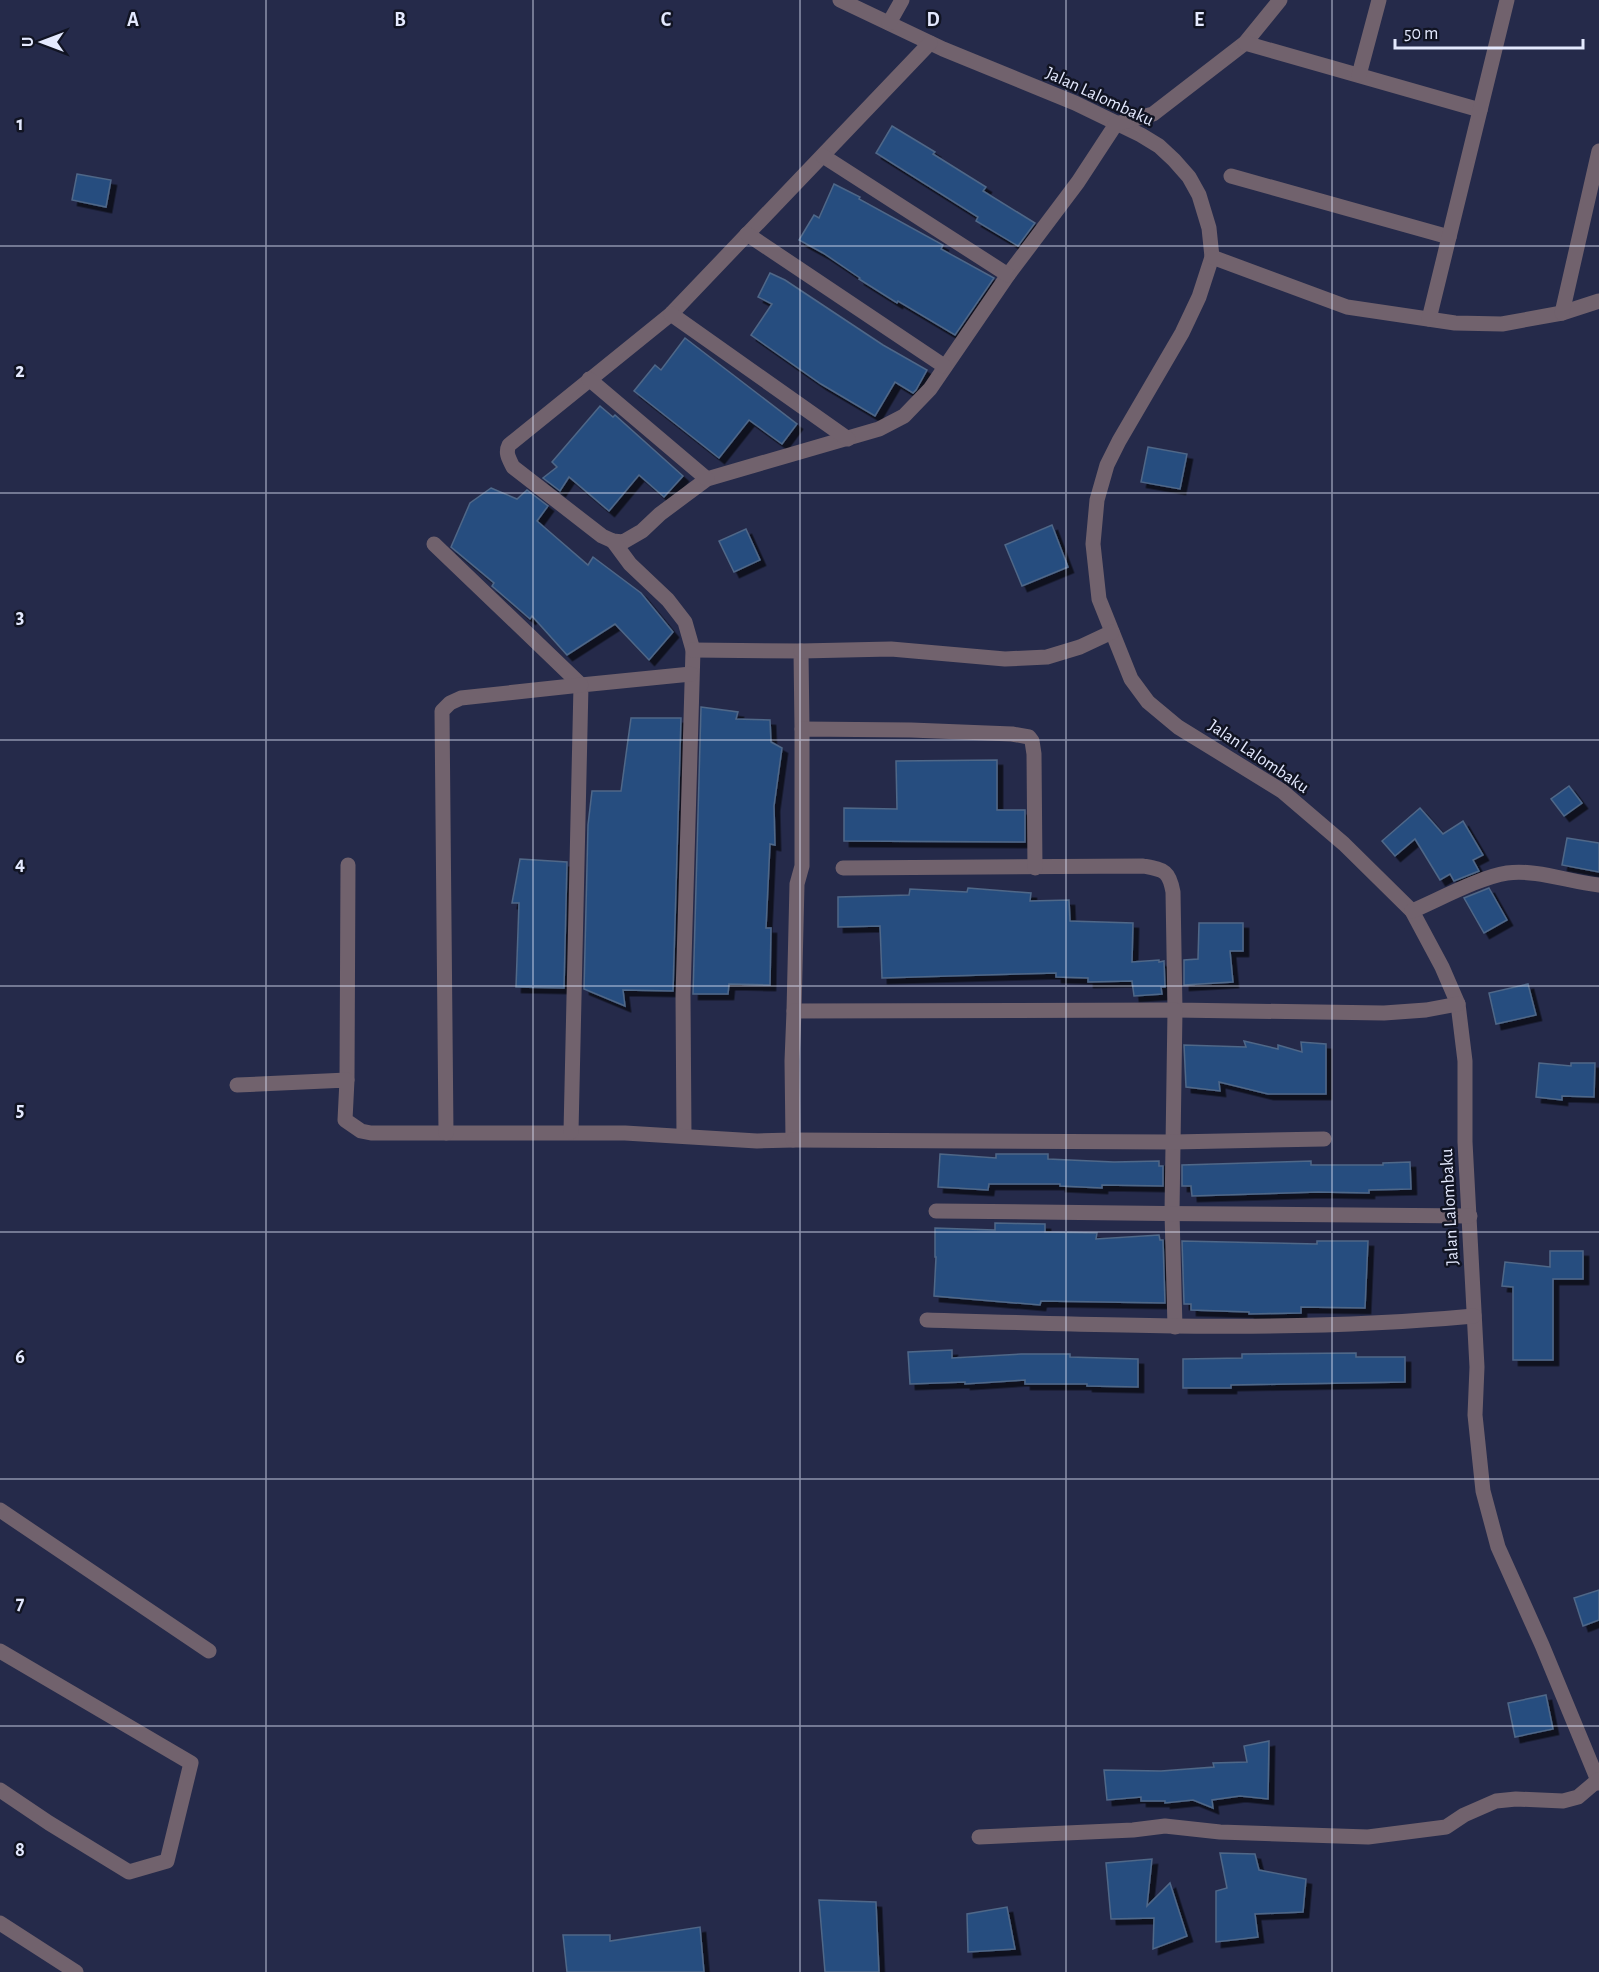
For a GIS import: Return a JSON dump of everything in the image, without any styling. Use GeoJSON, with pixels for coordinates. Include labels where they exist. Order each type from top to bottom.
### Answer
{"type":"FeatureCollection","features":[{"type":"Feature","properties":{"kind":"street","name":"Jalan Lalombaku"},"geometry":{"type":"LineString","coordinates":[[840,0],[930,43],[1076,103],[1159,146],[1189,177],[1199,195],[1209,228],[1212,257],[1199,297],[1182,333],[1107,465],[1097,500],[1093,544],[1099,599],[1131,679],[1148,702],[1178,727],[1282,791],[1344,844],[1412,911],[1442,967],[1458,1004],[1465,1061],[1466,1142],[1478,1368],[1475,1415],[1486,1502],[1498,1547],[1542,1645],[1598,1782]]}},
{"type":"Feature","properties":{"kind":"street"},"geometry":{"type":"LineString","coordinates":[[889,23],[902,0]]}},
{"type":"Feature","properties":{"kind":"street"},"geometry":{"type":"LineString","coordinates":[[930,43],[670,314],[509,445],[508,457],[513,467],[602,536],[623,542],[642,531],[660,514],[707,479],[848,439],[879,429],[904,416],[930,389],[1116,124],[1153,114],[1245,43],[1280,0]]}},
{"type":"Feature","properties":{"kind":"street"},"geometry":{"type":"LineString","coordinates":[[1359,75],[1379,0]]}},
{"type":"Feature","properties":{"kind":"street"},"geometry":{"type":"LineString","coordinates":[[1429,319],[1507,0]]}},
{"type":"Feature","properties":{"kind":"street"},"geometry":{"type":"LineString","coordinates":[[1245,43],[1480,110]]}},
{"type":"Feature","properties":{"kind":"street"},"geometry":{"type":"LineString","coordinates":[[1562,313],[1599,151]]}},
{"type":"Feature","properties":{"kind":"street"},"geometry":{"type":"LineString","coordinates":[[823,156],[1008,275]]}},
{"type":"Feature","properties":{"kind":"street"},"geometry":{"type":"LineString","coordinates":[[1231,176],[1449,237]]}},
{"type":"Feature","properties":{"kind":"street"},"geometry":{"type":"LineString","coordinates":[[747,234],[944,366]]}},
{"type":"Feature","properties":{"kind":"street"},"geometry":{"type":"LineString","coordinates":[[1212,257],[1347,307],[1455,323],[1502,324],[1562,313],[1599,301]]}},
{"type":"Feature","properties":{"kind":"street"},"geometry":{"type":"LineString","coordinates":[[670,314],[848,439]]}},
{"type":"Feature","properties":{"kind":"street"},"geometry":{"type":"LineString","coordinates":[[589,379],[707,479]]}},
{"type":"Feature","properties":{"kind":"street"},"geometry":{"type":"LineString","coordinates":[[613,541],[630,564],[668,600],[685,622],[693,650],[682,995],[684,1136]]}},
{"type":"Feature","properties":{"kind":"street"},"geometry":{"type":"LineString","coordinates":[[434,544],[581,685],[572,1132]]}},
{"type":"Feature","properties":{"kind":"street"},"geometry":{"type":"LineString","coordinates":[[693,650],[891,649],[1005,659],[1047,657],[1080,647],[1112,632]]}},
{"type":"Feature","properties":{"kind":"street"},"geometry":{"type":"LineString","coordinates":[[793,1140],[792,1061],[797,884],[802,866],[801,651]]}},
{"type":"Feature","properties":{"kind":"street"},"geometry":{"type":"LineString","coordinates":[[446,1133],[442,711],[450,703],[461,698],[691,674]]}},
{"type":"Feature","properties":{"kind":"street"},"geometry":{"type":"LineString","coordinates":[[802,729],[911,730],[1012,734],[1029,737],[1034,754],[1035,868]]}},
{"type":"Feature","properties":{"kind":"street"},"geometry":{"type":"LineString","coordinates":[[348,865],[345,1120],[361,1131],[371,1133],[572,1132],[757,1141],[1173,1142],[1324,1139]]}},
{"type":"Feature","properties":{"kind":"street"},"geometry":{"type":"LineString","coordinates":[[843,868],[1143,866],[1167,873],[1173,892],[1174,1327]]}},
{"type":"Feature","properties":{"kind":"street"},"geometry":{"type":"LineString","coordinates":[[1412,911],[1506,873],[1533,873],[1599,885]]}},
{"type":"Feature","properties":{"kind":"street"},"geometry":{"type":"LineString","coordinates":[[794,1011],[1174,1010],[1384,1013],[1426,1010],[1458,1004]]}},
{"type":"Feature","properties":{"kind":"street"},"geometry":{"type":"LineString","coordinates":[[237,1085],[347,1080]]}},
{"type":"Feature","properties":{"kind":"street"},"geometry":{"type":"LineString","coordinates":[[936,1211],[1331,1217],[1470,1216]]}},
{"type":"Feature","properties":{"kind":"street"},"geometry":{"type":"LineString","coordinates":[[927,1320],[1174,1327],[1397,1323],[1474,1316]]}},
{"type":"Feature","properties":{"kind":"street"},"geometry":{"type":"LineString","coordinates":[[0,1510],[209,1651]]}},
{"type":"Feature","properties":{"kind":"street"},"geometry":{"type":"LineString","coordinates":[[0,1651],[191,1763],[166,1861],[129,1872],[0,1790]]}},
{"type":"Feature","properties":{"kind":"street"},"geometry":{"type":"LineString","coordinates":[[979,1838],[1134,1830],[1165,1826],[1220,1832],[1368,1838],[1446,1827],[1464,1815],[1496,1801],[1516,1799],[1563,1801],[1578,1797],[1598,1782]]}},
{"type":"Feature","properties":{"kind":"street"},"geometry":{"type":"LineString","coordinates":[[0,1923],[76,1972]]}},
{"type":"Feature","properties":{"kind":"building"},"geometry":{"type":"Polygon","coordinates":[[[892,126],[986,187],[983,191],[1035,223],[1018,246],[976,221],[978,217],[876,153],[892,126]]]}},
{"type":"Feature","properties":{"kind":"building"},"geometry":{"type":"Polygon","coordinates":[[[77,174],[111,180],[106,207],[72,200],[77,174]]]}},
{"type":"Feature","properties":{"kind":"building"},"geometry":{"type":"Polygon","coordinates":[[[834,184],[943,245],[941,249],[994,278],[955,335],[898,301],[897,303],[823,253],[799,240],[814,215],[819,218],[834,184]]]}},
{"type":"Feature","properties":{"kind":"building"},"geometry":{"type":"Polygon","coordinates":[[[770,273],[785,280],[883,345],[927,370],[916,390],[913,393],[895,382],[875,416],[821,384],[751,335],[772,304],[758,297],[770,273]]]}},
{"type":"Feature","properties":{"kind":"building"},"geometry":{"type":"Polygon","coordinates":[[[685,338],[797,424],[782,444],[749,420],[719,458],[634,391],[655,365],[661,370],[685,338]]]}},
{"type":"Feature","properties":{"kind":"building"},"geometry":{"type":"Polygon","coordinates":[[[600,406],[613,417],[615,415],[683,476],[664,497],[639,475],[609,511],[569,477],[560,491],[543,478],[557,467],[552,462],[600,406]]]}},
{"type":"Feature","properties":{"kind":"building"},"geometry":{"type":"Polygon","coordinates":[[[1148,447],[1187,454],[1180,489],[1141,482],[1148,447]]]}},
{"type":"Feature","properties":{"kind":"building"},"geometry":{"type":"Polygon","coordinates":[[[491,488],[517,499],[527,490],[548,506],[537,521],[588,565],[593,557],[641,593],[673,632],[649,660],[615,624],[567,655],[532,616],[530,619],[492,586],[494,583],[451,547],[470,503],[491,488]]]}},
{"type":"Feature","properties":{"kind":"building"},"geometry":{"type":"Polygon","coordinates":[[[1052,525],[1068,567],[1022,586],[1005,545],[1052,525]]]}},
{"type":"Feature","properties":{"kind":"building"},"geometry":{"type":"Polygon","coordinates":[[[746,529],[760,560],[734,572],[719,541],[746,529]]]}},
{"type":"Feature","properties":{"kind":"building"},"geometry":{"type":"Polygon","coordinates":[[[701,707],[738,712],[736,719],[770,720],[771,742],[782,748],[774,806],[775,845],[770,844],[766,928],[771,928],[770,985],[729,984],[728,994],[693,994],[701,707]]]}},
{"type":"Feature","properties":{"kind":"building"},"geometry":{"type":"Polygon","coordinates":[[[631,718],[681,718],[673,991],[623,990],[625,1006],[584,989],[588,825],[592,791],[621,791],[631,718]]]}},
{"type":"Feature","properties":{"kind":"building"},"geometry":{"type":"Polygon","coordinates":[[[997,760],[997,810],[1025,810],[1025,842],[844,841],[844,808],[897,809],[896,761],[997,760]]]}},
{"type":"Feature","properties":{"kind":"building"},"geometry":{"type":"Polygon","coordinates":[[[1569,786],[1582,803],[1564,816],[1551,799],[1569,786]]]}},
{"type":"Feature","properties":{"kind":"building"},"geometry":{"type":"Polygon","coordinates":[[[1420,808],[1443,834],[1463,821],[1483,855],[1473,860],[1479,871],[1454,881],[1450,874],[1440,880],[1415,839],[1395,856],[1382,841],[1420,808]]]}},
{"type":"Feature","properties":{"kind":"building"},"geometry":{"type":"Polygon","coordinates":[[[1567,838],[1599,843],[1599,872],[1562,865],[1567,838]]]}},
{"type":"Feature","properties":{"kind":"building"},"geometry":{"type":"Polygon","coordinates":[[[520,859],[567,862],[564,988],[516,987],[519,903],[512,903],[520,859]]]}},
{"type":"Feature","properties":{"kind":"building"},"geometry":{"type":"Polygon","coordinates":[[[968,888],[1031,893],[1030,901],[1069,900],[1070,921],[1133,923],[1132,962],[1164,961],[1165,987],[1161,987],[1162,994],[1134,996],[1132,981],[1088,982],[1088,978],[1056,977],[1056,973],[882,978],[880,926],[838,927],[838,897],[909,895],[910,889],[967,892],[968,888]]]}},
{"type":"Feature","properties":{"kind":"building"},"geometry":{"type":"Polygon","coordinates":[[[1489,888],[1507,920],[1484,933],[1464,898],[1489,888]]]}},
{"type":"Feature","properties":{"kind":"building"},"geometry":{"type":"Polygon","coordinates":[[[1199,923],[1243,923],[1243,951],[1230,951],[1233,982],[1184,985],[1184,960],[1198,959],[1199,923]]]}},
{"type":"Feature","properties":{"kind":"building"},"geometry":{"type":"Polygon","coordinates":[[[1528,984],[1536,1015],[1496,1024],[1489,993],[1528,984]]]}},
{"type":"Feature","properties":{"kind":"building"},"geometry":{"type":"Polygon","coordinates":[[[1244,1041],[1278,1049],[1278,1045],[1302,1052],[1301,1042],[1326,1044],[1326,1094],[1268,1094],[1219,1082],[1220,1091],[1186,1087],[1184,1045],[1246,1047],[1244,1041]]]}},
{"type":"Feature","properties":{"kind":"building"},"geometry":{"type":"Polygon","coordinates":[[[1539,1063],[1571,1066],[1571,1063],[1595,1063],[1594,1097],[1562,1096],[1562,1100],[1536,1097],[1539,1063]]]}},
{"type":"Feature","properties":{"kind":"building"},"geometry":{"type":"Polygon","coordinates":[[[940,1154],[996,1158],[996,1154],[1048,1154],[1048,1159],[1114,1162],[1159,1161],[1159,1166],[1163,1166],[1163,1186],[1102,1185],[1102,1188],[1060,1186],[1060,1184],[989,1184],[988,1190],[938,1187],[940,1154]]]}},
{"type":"Feature","properties":{"kind":"building"},"geometry":{"type":"Polygon","coordinates":[[[1311,1161],[1311,1165],[1383,1165],[1383,1163],[1410,1162],[1411,1189],[1369,1190],[1369,1193],[1318,1192],[1192,1196],[1191,1186],[1182,1186],[1182,1165],[1311,1161]]]}},
{"type":"Feature","properties":{"kind":"building"},"geometry":{"type":"Polygon","coordinates":[[[995,1223],[1045,1224],[1045,1232],[1097,1233],[1096,1239],[1159,1235],[1160,1240],[1163,1240],[1165,1303],[1041,1301],[1040,1305],[934,1296],[935,1228],[995,1230],[995,1223]]]}},
{"type":"Feature","properties":{"kind":"building"},"geometry":{"type":"Polygon","coordinates":[[[1182,1241],[1317,1244],[1317,1241],[1368,1241],[1365,1308],[1301,1307],[1301,1313],[1249,1314],[1249,1312],[1191,1310],[1191,1304],[1184,1304],[1182,1241]]]}},
{"type":"Feature","properties":{"kind":"building"},"geometry":{"type":"Polygon","coordinates":[[[1550,1251],[1583,1251],[1583,1279],[1553,1279],[1553,1360],[1513,1360],[1513,1287],[1502,1286],[1505,1262],[1550,1267],[1550,1251]]]}},
{"type":"Feature","properties":{"kind":"building"},"geometry":{"type":"Polygon","coordinates":[[[952,1350],[952,1358],[1070,1354],[1070,1357],[1138,1359],[1138,1387],[1025,1384],[1025,1380],[965,1384],[965,1382],[910,1384],[908,1352],[952,1350]]]}},
{"type":"Feature","properties":{"kind":"building"},"geometry":{"type":"Polygon","coordinates":[[[1356,1353],[1356,1357],[1405,1357],[1405,1382],[1183,1388],[1183,1359],[1242,1358],[1242,1354],[1356,1353]]]}},
{"type":"Feature","properties":{"kind":"building"},"geometry":{"type":"Polygon","coordinates":[[[1599,1590],[1599,1620],[1583,1626],[1574,1598],[1599,1590]]]}},
{"type":"Feature","properties":{"kind":"building"},"geometry":{"type":"Polygon","coordinates":[[[1546,1695],[1553,1729],[1515,1737],[1508,1703],[1546,1695]]]}},
{"type":"Feature","properties":{"kind":"building"},"geometry":{"type":"Polygon","coordinates":[[[1269,1741],[1268,1799],[1240,1796],[1212,1800],[1213,1808],[1193,1800],[1165,1803],[1165,1801],[1141,1801],[1141,1797],[1107,1800],[1104,1770],[1161,1771],[1214,1767],[1213,1763],[1247,1762],[1244,1746],[1269,1741]]]}},
{"type":"Feature","properties":{"kind":"building"},"geometry":{"type":"Polygon","coordinates":[[[1220,1853],[1255,1854],[1259,1870],[1306,1879],[1303,1912],[1255,1914],[1258,1937],[1216,1942],[1216,1891],[1227,1888],[1220,1853]]]}},
{"type":"Feature","properties":{"kind":"building"},"geometry":{"type":"Polygon","coordinates":[[[1152,1859],[1147,1906],[1170,1883],[1187,1936],[1153,1949],[1154,1918],[1111,1919],[1106,1863],[1152,1859]]]}},
{"type":"Feature","properties":{"kind":"building"},"geometry":{"type":"Polygon","coordinates":[[[819,1900],[876,1902],[879,1972],[825,1972],[819,1900]]]}},
{"type":"Feature","properties":{"kind":"building"},"geometry":{"type":"Polygon","coordinates":[[[1007,1907],[1015,1949],[968,1952],[967,1914],[1007,1907]]]}},
{"type":"Feature","properties":{"kind":"building"},"geometry":{"type":"Polygon","coordinates":[[[700,1927],[704,1972],[567,1972],[563,1935],[610,1935],[610,1941],[700,1927]]]}}]}
